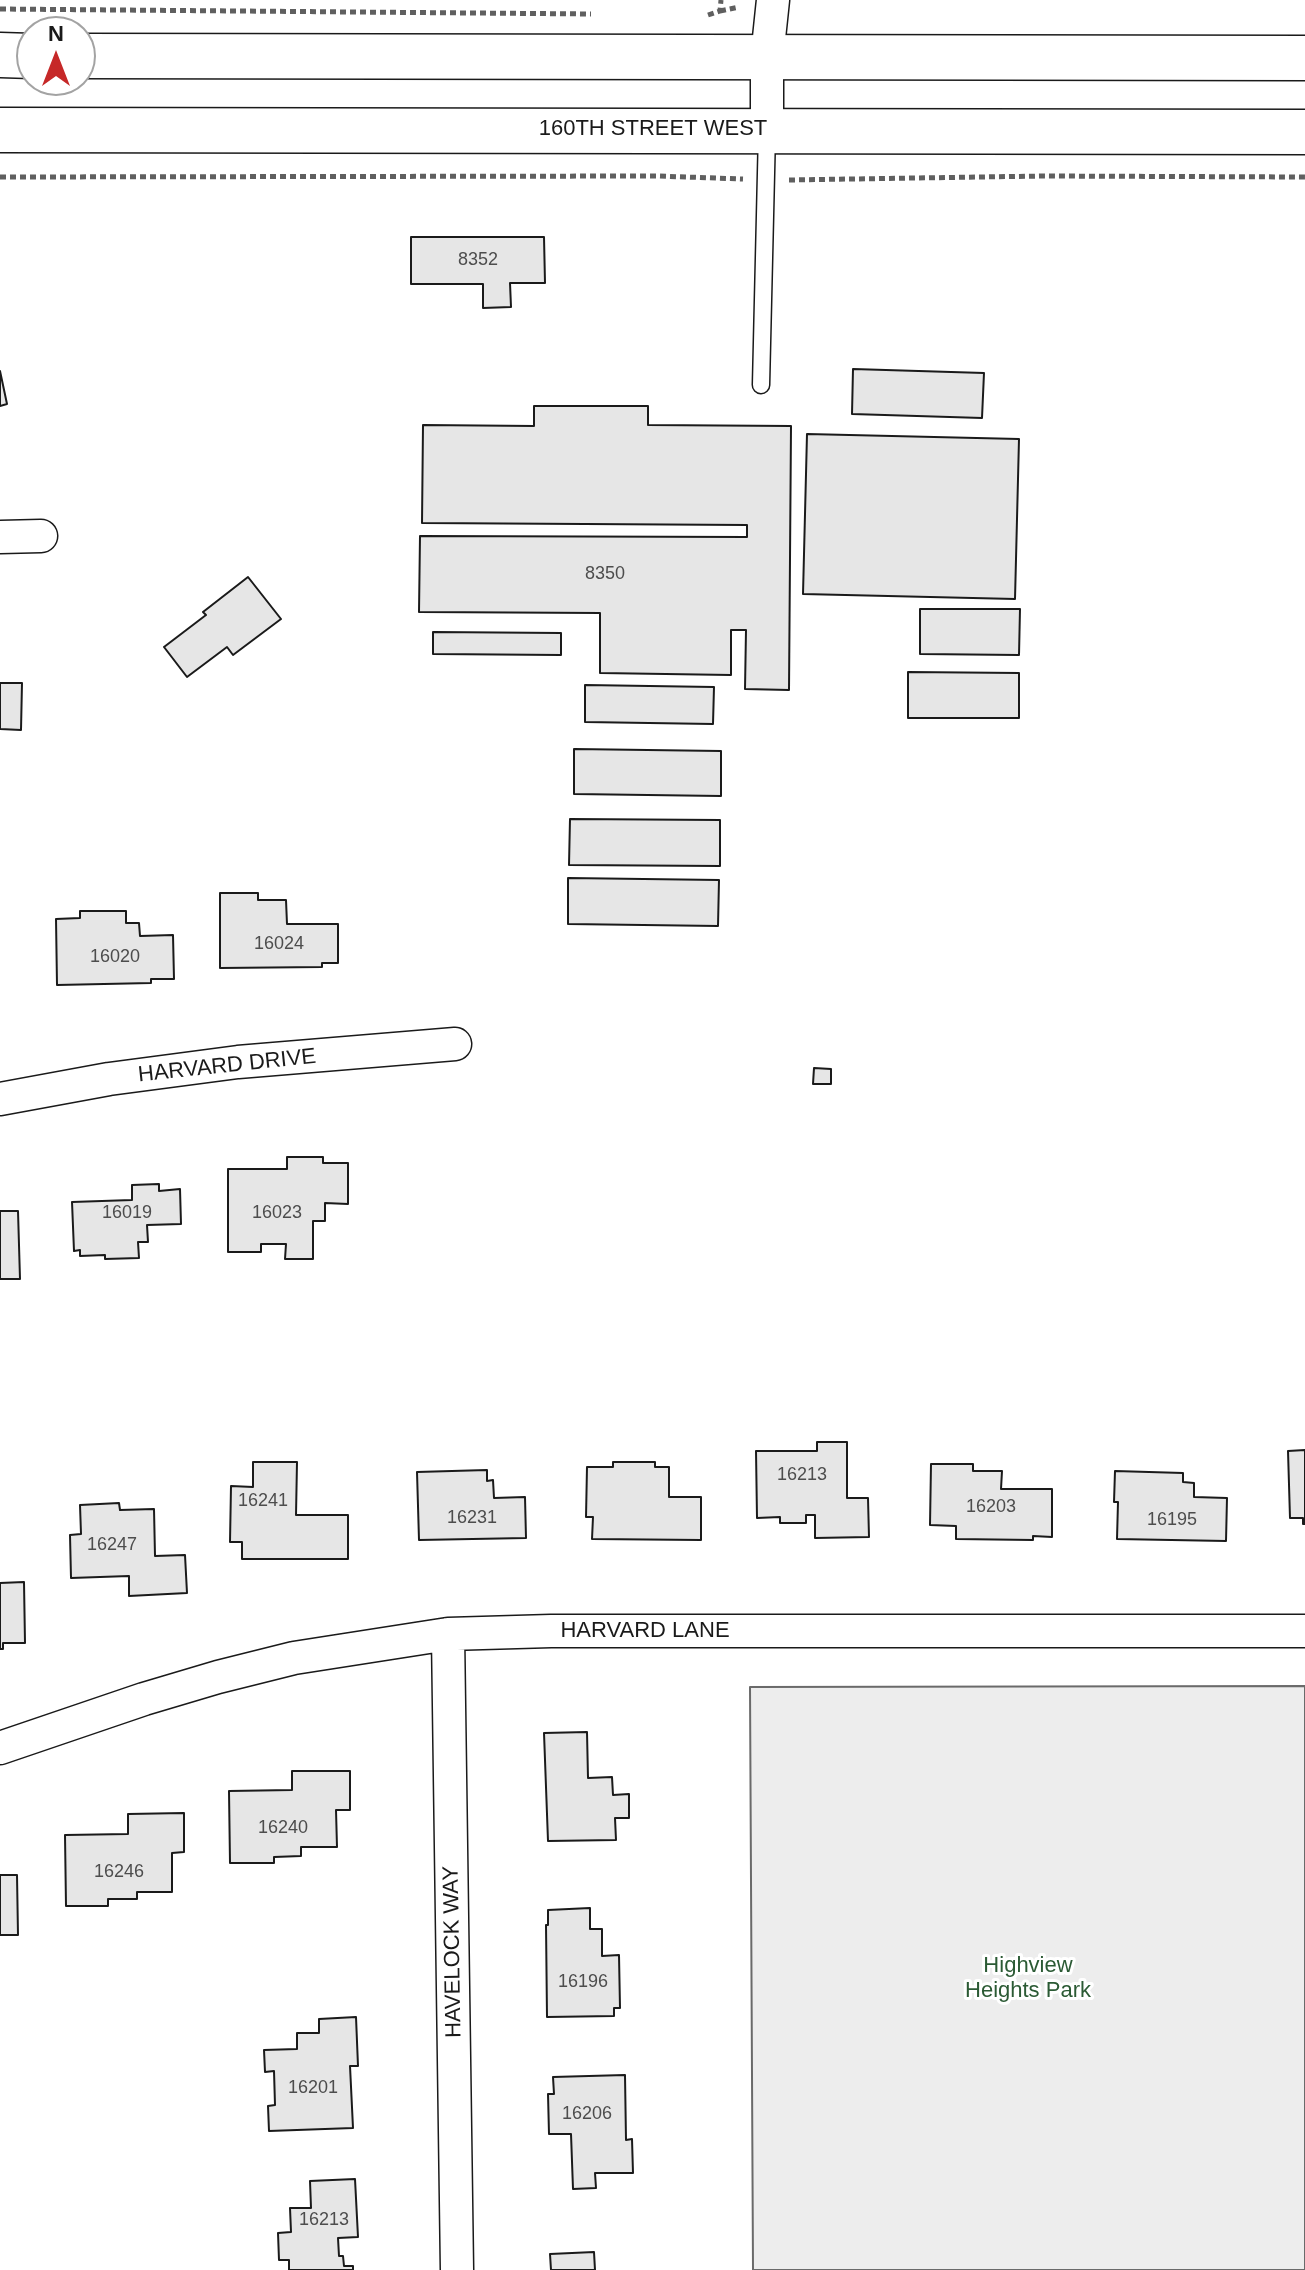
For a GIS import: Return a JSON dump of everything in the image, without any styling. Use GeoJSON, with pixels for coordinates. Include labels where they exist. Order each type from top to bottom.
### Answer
{"type":"FeatureCollection","features":[{"type":"Feature","properties":{"kind":"main road"},"geometry":{"type":"LineString","coordinates":[[96,56],[1305,58]]}},
{"type":"Feature","properties":{"kind":"main road","name":"160TH STREET WEST"},"geometry":{"type":"LineString","coordinates":[[0,130],[1305,132]]}},
{"type":"Feature","properties":{"kind":"street"},"geometry":{"type":"LineString","coordinates":[[767,129],[767,57],[773,0]]}},
{"type":"Feature","properties":{"kind":"street"},"geometry":{"type":"LineString","coordinates":[[0,537],[41,536]]}},
{"type":"Feature","properties":{"kind":"street","name":"HARVARD DRIVE"},"geometry":{"type":"LineString","coordinates":[[0,1099],[109,1079],[238,1062],[455,1044]]}},
{"type":"Feature","properties":{"kind":"street","name":"HARVARD LANE"},"geometry":{"type":"LineString","coordinates":[[0,1748],[218,1677],[294,1658],[448,1634],[551,1631],[1305,1631]]}},
{"type":"Feature","properties":{"kind":"street","name":"HAVELOCK WAY"},"geometry":{"type":"LineString","coordinates":[[448,1634],[457,2270]]}},
{"type":"Feature","properties":{"kind":"lane"},"geometry":{"type":"LineString","coordinates":[[761,385],[767,129]]}},
{"type":"Feature","properties":{"kind":"path"},"geometry":{"type":"LineString","coordinates":[[700,18],[720,11],[721,0]]}},
{"type":"Feature","properties":{"kind":"path"},"geometry":{"type":"LineString","coordinates":[[0,9],[606,14]]}},
{"type":"Feature","properties":{"kind":"path"},"geometry":{"type":"LineString","coordinates":[[0,177],[658,176],[766,180],[1043,176],[1305,177]]}},
{"type":"Feature","properties":{"kind":"shaded area","name":"Highview Heights Park"},"geometry":{"type":"Polygon","coordinates":[[[1305,1686],[1305,2270],[753,2270],[750,1687],[1305,1686]]]}},
{"type":"Feature","properties":{"kind":"building"},"geometry":{"type":"Polygon","coordinates":[[[411,237],[544,237],[545,283],[510,283],[511,307],[483,308],[483,284],[411,284],[411,237]]]}},
{"type":"Feature","properties":{"kind":"building"},"geometry":{"type":"Polygon","coordinates":[[[853,369],[984,373],[982,418],[852,414],[853,369]]]}},
{"type":"Feature","properties":{"kind":"building"},"geometry":{"type":"Polygon","coordinates":[[[0,371],[7,404],[0,406],[0,371]]]}},
{"type":"Feature","properties":{"kind":"building"},"geometry":{"type":"Polygon","coordinates":[[[534,406],[648,406],[648,425],[791,426],[789,690],[745,689],[746,630],[731,630],[731,675],[600,673],[600,613],[419,612],[420,536],[747,537],[747,525],[422,523],[423,425],[534,426],[534,406]]]}},
{"type":"Feature","properties":{"kind":"building"},"geometry":{"type":"Polygon","coordinates":[[[807,434],[1019,439],[1015,599],[803,594],[807,434]]]}},
{"type":"Feature","properties":{"kind":"building"},"geometry":{"type":"Polygon","coordinates":[[[248,577],[281,619],[233,655],[227,647],[187,677],[164,647],[248,577]]]}},
{"type":"Feature","properties":{"kind":"building"},"geometry":{"type":"Polygon","coordinates":[[[920,609],[1020,609],[1019,655],[920,654],[920,609]]]}},
{"type":"Feature","properties":{"kind":"building"},"geometry":{"type":"Polygon","coordinates":[[[433,632],[561,633],[561,655],[433,654],[433,632]]]}},
{"type":"Feature","properties":{"kind":"building"},"geometry":{"type":"Polygon","coordinates":[[[908,672],[1019,673],[1019,718],[908,718],[908,672]]]}},
{"type":"Feature","properties":{"kind":"building"},"geometry":{"type":"Polygon","coordinates":[[[0,683],[22,683],[21,730],[0,729],[0,683]]]}},
{"type":"Feature","properties":{"kind":"building"},"geometry":{"type":"Polygon","coordinates":[[[585,685],[714,687],[713,724],[585,722],[585,685]]]}},
{"type":"Feature","properties":{"kind":"building"},"geometry":{"type":"Polygon","coordinates":[[[574,749],[721,751],[721,796],[574,794],[574,749]]]}},
{"type":"Feature","properties":{"kind":"building"},"geometry":{"type":"Polygon","coordinates":[[[570,819],[720,820],[720,866],[569,865],[570,819]]]}},
{"type":"Feature","properties":{"kind":"building"},"geometry":{"type":"Polygon","coordinates":[[[568,878],[719,880],[718,926],[568,924],[568,878]]]}},
{"type":"Feature","properties":{"kind":"building"},"geometry":{"type":"Polygon","coordinates":[[[220,893],[258,893],[258,900],[286,900],[287,924],[338,924],[338,963],[322,963],[322,967],[220,968],[220,893]]]}},
{"type":"Feature","properties":{"kind":"building"},"geometry":{"type":"Polygon","coordinates":[[[80,911],[126,911],[126,923],[139,923],[140,936],[173,935],[174,979],[151,979],[151,983],[57,985],[56,919],[80,918],[80,911]]]}},
{"type":"Feature","properties":{"kind":"building"},"geometry":{"type":"Polygon","coordinates":[[[814,1068],[831,1069],[831,1084],[813,1084],[814,1068]]]}},
{"type":"Feature","properties":{"kind":"building"},"geometry":{"type":"Polygon","coordinates":[[[287,1157],[323,1157],[323,1163],[348,1163],[348,1204],[325,1203],[325,1221],[313,1221],[313,1259],[285,1259],[286,1244],[261,1244],[261,1252],[228,1252],[228,1169],[287,1169],[287,1157]]]}},
{"type":"Feature","properties":{"kind":"building"},"geometry":{"type":"Polygon","coordinates":[[[159,1184],[159,1191],[180,1189],[181,1224],[147,1225],[148,1242],[138,1242],[139,1258],[105,1259],[105,1255],[80,1256],[80,1250],[74,1251],[72,1202],[132,1200],[132,1185],[159,1184]]]}},
{"type":"Feature","properties":{"kind":"building"},"geometry":{"type":"Polygon","coordinates":[[[0,1211],[18,1211],[20,1279],[0,1279],[0,1211]]]}},
{"type":"Feature","properties":{"kind":"building"},"geometry":{"type":"Polygon","coordinates":[[[817,1442],[847,1442],[847,1498],[868,1498],[869,1537],[815,1538],[815,1515],[806,1515],[806,1523],[780,1523],[780,1517],[757,1518],[756,1451],[817,1451],[817,1442]]]}},
{"type":"Feature","properties":{"kind":"building"},"geometry":{"type":"Polygon","coordinates":[[[1305,1450],[1303,1524],[1303,1518],[1290,1518],[1288,1451],[1305,1450]]]}},
{"type":"Feature","properties":{"kind":"building"},"geometry":{"type":"Polygon","coordinates":[[[253,1462],[297,1462],[296,1515],[348,1515],[348,1559],[242,1559],[242,1542],[230,1542],[231,1486],[253,1487],[253,1462]]]}},
{"type":"Feature","properties":{"kind":"building"},"geometry":{"type":"Polygon","coordinates":[[[613,1462],[655,1462],[655,1467],[669,1467],[669,1497],[701,1497],[701,1540],[592,1539],[593,1517],[586,1517],[587,1467],[613,1467],[613,1462]]]}},
{"type":"Feature","properties":{"kind":"building"},"geometry":{"type":"Polygon","coordinates":[[[931,1464],[973,1464],[973,1471],[1002,1471],[1001,1489],[1052,1489],[1052,1537],[1033,1536],[1033,1540],[956,1539],[956,1526],[930,1525],[931,1464]]]}},
{"type":"Feature","properties":{"kind":"building"},"geometry":{"type":"Polygon","coordinates":[[[487,1470],[487,1481],[493,1480],[494,1498],[525,1497],[526,1538],[419,1540],[417,1472],[487,1470]]]}},
{"type":"Feature","properties":{"kind":"building"},"geometry":{"type":"Polygon","coordinates":[[[1115,1471],[1183,1473],[1183,1482],[1194,1483],[1194,1497],[1227,1498],[1226,1541],[1117,1539],[1115,1471]]]}},
{"type":"Feature","properties":{"kind":"building"},"geometry":{"type":"Polygon","coordinates":[[[119,1503],[120,1510],[154,1509],[155,1556],[185,1555],[187,1593],[129,1596],[129,1576],[71,1578],[70,1535],[81,1534],[80,1505],[119,1503]]]}},
{"type":"Feature","properties":{"kind":"building"},"geometry":{"type":"Polygon","coordinates":[[[24,1582],[25,1643],[3,1643],[3,1649],[0,1649],[0,1583],[24,1582]]]}},
{"type":"Feature","properties":{"kind":"building"},"geometry":{"type":"Polygon","coordinates":[[[587,1732],[588,1778],[612,1777],[613,1795],[629,1794],[629,1818],[615,1818],[616,1840],[548,1841],[544,1733],[587,1732]]]}},
{"type":"Feature","properties":{"kind":"building"},"geometry":{"type":"Polygon","coordinates":[[[292,1771],[350,1771],[350,1810],[336,1810],[337,1847],[301,1847],[301,1856],[274,1857],[274,1863],[230,1863],[229,1791],[292,1790],[292,1771]]]}},
{"type":"Feature","properties":{"kind":"building"},"geometry":{"type":"Polygon","coordinates":[[[184,1813],[184,1852],[172,1853],[172,1892],[137,1892],[137,1899],[108,1899],[108,1906],[66,1906],[65,1835],[128,1834],[128,1814],[184,1813]]]}},
{"type":"Feature","properties":{"kind":"building"},"geometry":{"type":"Polygon","coordinates":[[[0,1875],[17,1875],[18,1935],[0,1935],[0,1875]]]}},
{"type":"Feature","properties":{"kind":"building"},"geometry":{"type":"Polygon","coordinates":[[[590,1908],[590,1929],[602,1929],[602,1956],[619,1955],[620,2008],[614,2008],[614,2016],[547,2017],[548,1910],[590,1908]]]}},
{"type":"Feature","properties":{"kind":"building"},"geometry":{"type":"Polygon","coordinates":[[[356,2017],[358,2066],[350,2066],[353,2128],[269,2131],[268,2106],[275,2105],[274,2071],[265,2072],[264,2050],[297,2049],[297,2033],[319,2033],[319,2019],[356,2017]]]}},
{"type":"Feature","properties":{"kind":"building"},"geometry":{"type":"Polygon","coordinates":[[[625,2075],[626,2140],[632,2139],[633,2173],[595,2173],[596,2188],[573,2189],[571,2134],[549,2134],[548,2094],[554,2094],[553,2077],[625,2075]]]}},
{"type":"Feature","properties":{"kind":"building"},"geometry":{"type":"Polygon","coordinates":[[[355,2179],[358,2237],[338,2238],[339,2256],[343,2256],[344,2266],[353,2266],[353,2270],[289,2270],[289,2260],[279,2260],[278,2233],[291,2232],[290,2208],[311,2208],[310,2181],[355,2179]]]}},
{"type":"Feature","properties":{"kind":"building"},"geometry":{"type":"Polygon","coordinates":[[[594,2252],[595,2270],[551,2270],[550,2254],[594,2252]]]}}]}
